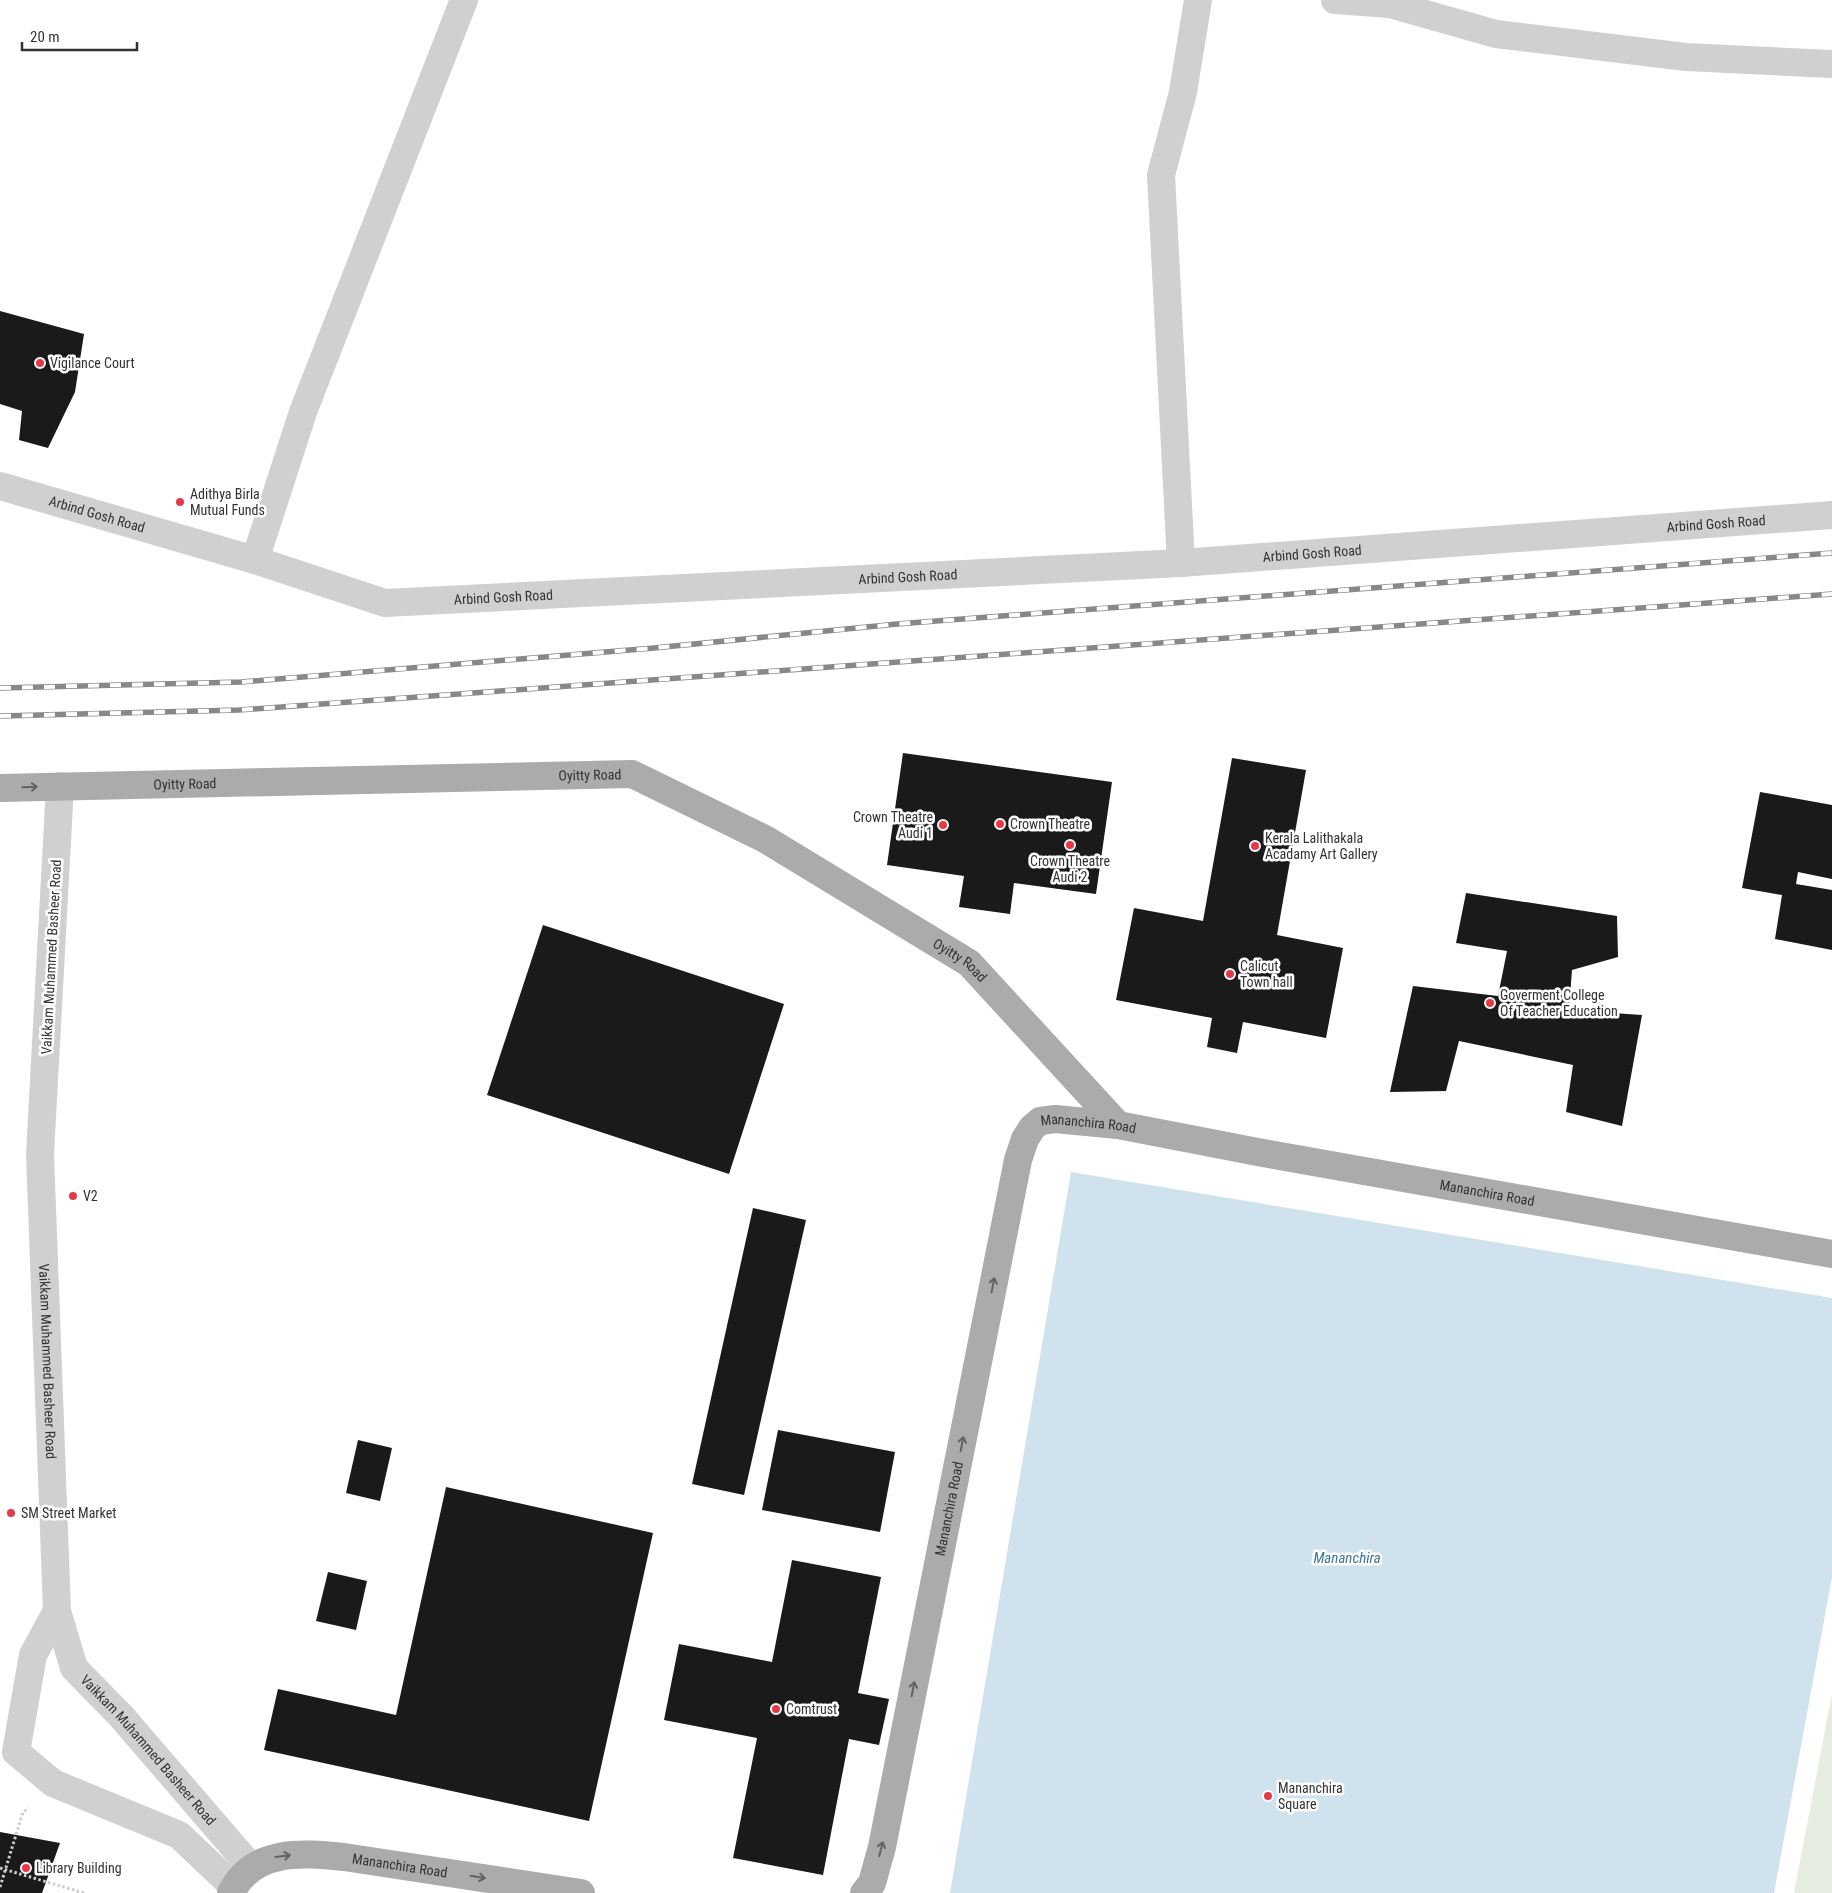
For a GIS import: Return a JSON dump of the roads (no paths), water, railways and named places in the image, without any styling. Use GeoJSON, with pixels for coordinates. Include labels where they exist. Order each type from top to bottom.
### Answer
{"type":"FeatureCollection","features":[{"type":"Feature","properties":{"kind":"main road","name":"Oyitty Road"},"geometry":{"type":"LineString","coordinates":[[0,788],[632,774],[764,839],[969,963],[1118,1125]]}},
{"type":"Feature","properties":{"kind":"main road","name":"Mananchira Road"},"geometry":{"type":"LineString","coordinates":[[864,1893],[872,1883],[882,1847],[1020,1153],[1032,1128],[1040,1121],[1056,1119],[1118,1125],[1263,1154],[1832,1254]]}},
{"type":"Feature","properties":{"kind":"main road","name":"Mananchira Road"},"geometry":{"type":"LineString","coordinates":[[239,1883],[275,1857],[306,1854],[344,1857],[581,1893]]}},
{"type":"Feature","properties":{"kind":"street"},"geometry":{"type":"LineString","coordinates":[[255,560],[303,412],[464,0]]}},
{"type":"Feature","properties":{"kind":"street"},"geometry":{"type":"LineString","coordinates":[[1181,563],[1161,175],[1183,92],[1198,0]]}},
{"type":"Feature","properties":{"kind":"street"},"geometry":{"type":"LineString","coordinates":[[1335,0],[1393,2],[1496,34],[1686,57],[1832,64]]}},
{"type":"Feature","properties":{"kind":"street","name":"Arbind Gosh Road"},"geometry":{"type":"LineString","coordinates":[[0,486],[255,560],[385,603],[1181,563],[1832,515]]}},
{"type":"Feature","properties":{"kind":"street","name":"Vaikkam Muhammed Basheer Road"},"geometry":{"type":"LineString","coordinates":[[60,786],[40,1154],[57,1611],[74,1668],[121,1716],[239,1883]]}},
{"type":"Feature","properties":{"kind":"street"},"geometry":{"type":"LineString","coordinates":[[57,1611],[34,1656],[16,1752],[53,1783],[179,1835],[239,1883]]}},
{"type":"Feature","properties":{"kind":"water","name":"Mananchira"},"geometry":{"type":"Polygon","coordinates":[[[1071,1172],[1832,1298],[1832,1577],[1774,1893],[950,1893],[1071,1172]]]}},
{"type":"Feature","properties":{"kind":"railway"},"geometry":{"type":"LineString","coordinates":[[0,688],[241,682],[654,648],[897,624],[1832,553]]}},
{"type":"Feature","properties":{"kind":"railway"},"geometry":{"type":"LineString","coordinates":[[0,716],[239,710],[1832,594]]}},
{"type":"Feature","properties":{"kind":"place","name":"Vigilance Court"},"geometry":{"type":"Point","coordinates":[40,363]}},
{"type":"Feature","properties":{"kind":"place","name":"Adithya Birla Mutual Funds"},"geometry":{"type":"Point","coordinates":[180,502]}},
{"type":"Feature","properties":{"kind":"place","name":"Crown Theatre"},"geometry":{"type":"Point","coordinates":[1000,824]}},
{"type":"Feature","properties":{"kind":"place","name":"Crown Theatre Audi 1"},"geometry":{"type":"Point","coordinates":[943,825]}},
{"type":"Feature","properties":{"kind":"place","name":"Crown Theatre Audi 2"},"geometry":{"type":"Point","coordinates":[1070,845]}},
{"type":"Feature","properties":{"kind":"place","name":"Kerala Lalithakala Acadamy Art Gallery"},"geometry":{"type":"Point","coordinates":[1255,846]}},
{"type":"Feature","properties":{"kind":"place","name":"Calicut Town hall"},"geometry":{"type":"Point","coordinates":[1230,974]}},
{"type":"Feature","properties":{"kind":"place","name":"Goverment College Of Teacher Education"},"geometry":{"type":"Point","coordinates":[1490,1003]}},
{"type":"Feature","properties":{"kind":"place","name":"V2"},"geometry":{"type":"Point","coordinates":[73,1196]}},
{"type":"Feature","properties":{"kind":"place","name":"SM Street Market"},"geometry":{"type":"Point","coordinates":[11,1513]}},
{"type":"Feature","properties":{"kind":"place","name":"Comtrust"},"geometry":{"type":"Point","coordinates":[776,1709]}},
{"type":"Feature","properties":{"kind":"place","name":"Mananchira Square"},"geometry":{"type":"Point","coordinates":[1268,1796]}},
{"type":"Feature","properties":{"kind":"place","name":"Library Building"},"geometry":{"type":"Point","coordinates":[26,1868]}}]}
